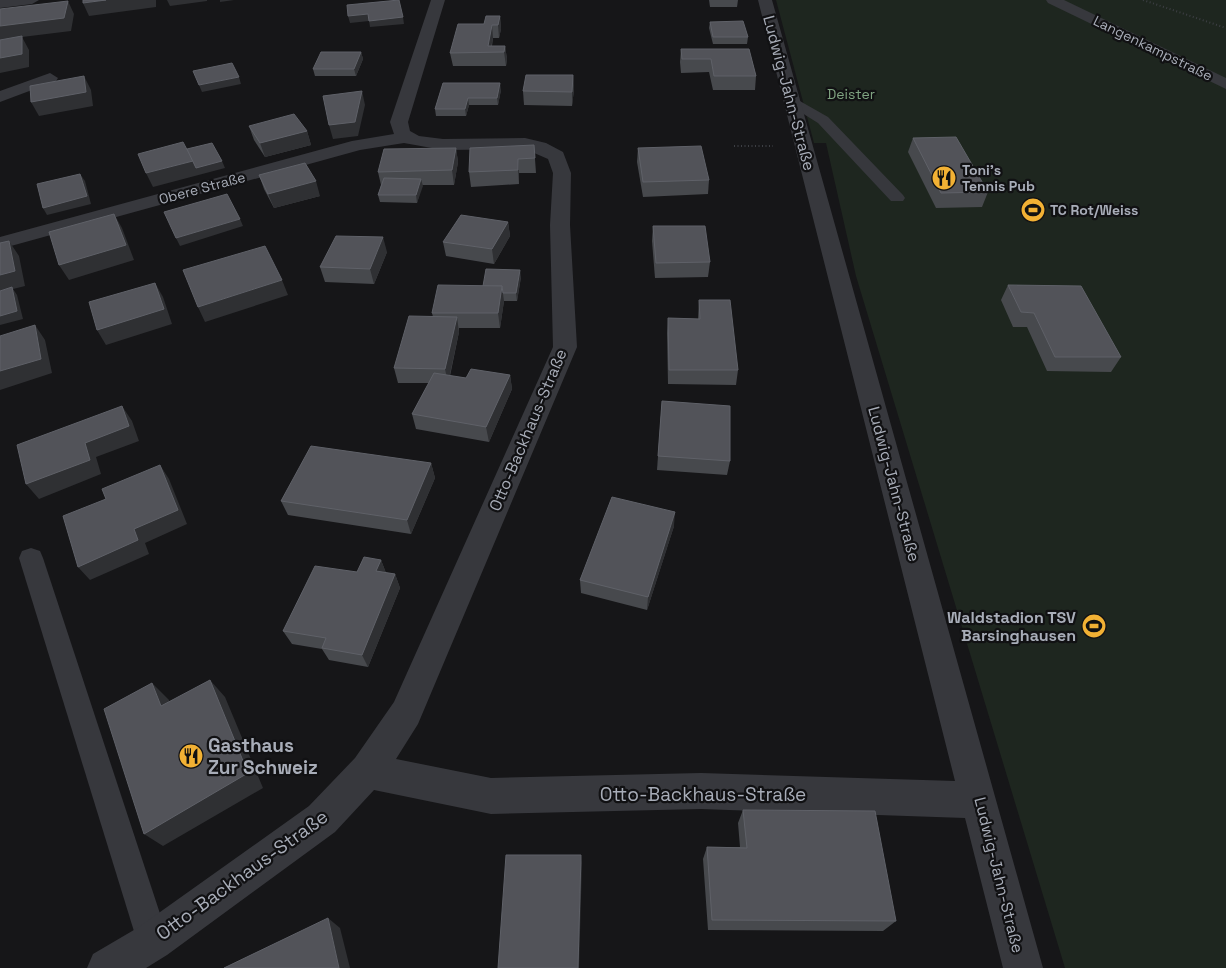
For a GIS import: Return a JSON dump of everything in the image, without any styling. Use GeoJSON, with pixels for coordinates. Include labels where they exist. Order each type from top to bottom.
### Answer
{"type":"FeatureCollection","features":[{"type":"Feature","properties":{"kind":"street"},"geometry":{"type":"LineString","coordinates":[[0,4],[32,0]]}},
{"type":"Feature","properties":{"kind":"street"},"geometry":{"type":"LineString","coordinates":[[406,137],[401,131],[399,122],[438,0]]}},
{"type":"Feature","properties":{"kind":"street","name":"Ludwig-Jahn-Straße"},"geometry":{"type":"LineString","coordinates":[[765,0],[980,800],[1023,968]]}},
{"type":"Feature","properties":{"kind":"street","name":"Langenkampstraße"},"geometry":{"type":"LineString","coordinates":[[1053,0],[1226,84]]}},
{"type":"Feature","properties":{"kind":"street"},"geometry":{"type":"LineString","coordinates":[[0,97],[50,78]]}},
{"type":"Feature","properties":{"kind":"street","name":"Obere Straße"},"geometry":{"type":"LineString","coordinates":[[0,243],[358,145],[406,137]]}},
{"type":"Feature","properties":{"kind":"street","name":"Otto-Backhaus-Straße"},"geometry":{"type":"LineString","coordinates":[[107,968],[153,940],[322,819],[368,771],[406,713],[565,348],[560,225],[562,173],[556,156],[541,147],[521,143],[434,143],[406,137]]}},
{"type":"Feature","properties":{"kind":"street","name":"Otto-Backhaus-Straße"},"geometry":{"type":"LineString","coordinates":[[368,771],[491,796],[701,791],[980,800]]}},
{"type":"Feature","properties":{"kind":"lane"},"geometry":{"type":"LineString","coordinates":[[791,100],[823,120],[897,198]]}},
{"type":"Feature","properties":{"kind":"lane"},"geometry":{"type":"LineString","coordinates":[[31,558],[153,940]]}},
{"type":"Feature","properties":{"kind":"path"},"geometry":{"type":"LineString","coordinates":[[1143,0],[1226,28]]}},
{"type":"Feature","properties":{"kind":"path"},"geometry":{"type":"LineString","coordinates":[[734,146],[803,146]]}},
{"type":"Feature","properties":{"kind":"green space","name":"Waldstadion TSV Barsinghausen"},"geometry":{"type":"Polygon","coordinates":[[[776,0],[1226,0],[1226,968],[1065,968],[856,276],[826,143],[814,143],[776,0]]]}},
{"type":"Feature","properties":{"kind":"building"},"geometry":{"type":"Polygon","coordinates":[[[83,0],[106,0],[83,3],[83,0]]]}},
{"type":"Feature","properties":{"kind":"building"},"geometry":{"type":"Polygon","coordinates":[[[399,0],[403,17],[369,21],[368,14],[348,16],[347,5],[399,0]]]}},
{"type":"Feature","properties":{"kind":"building"},"geometry":{"type":"Polygon","coordinates":[[[68,1],[64,18],[0,26],[0,9],[68,1]]]}},
{"type":"Feature","properties":{"kind":"building"},"geometry":{"type":"Polygon","coordinates":[[[486,16],[500,16],[498,25],[492,25],[488,46],[505,46],[504,52],[450,53],[458,24],[484,24],[486,16]]]}},
{"type":"Feature","properties":{"kind":"building"},"geometry":{"type":"Polygon","coordinates":[[[743,21],[748,37],[713,37],[710,22],[743,21]]]}},
{"type":"Feature","properties":{"kind":"building"},"geometry":{"type":"Polygon","coordinates":[[[22,36],[22,54],[0,58],[0,40],[22,36]]]}},
{"type":"Feature","properties":{"kind":"building"},"geometry":{"type":"Polygon","coordinates":[[[681,49],[749,49],[756,76],[714,76],[711,59],[682,59],[681,49]]]}},
{"type":"Feature","properties":{"kind":"building"},"geometry":{"type":"Polygon","coordinates":[[[321,52],[361,52],[354,69],[313,69],[321,52]]]}},
{"type":"Feature","properties":{"kind":"building"},"geometry":{"type":"Polygon","coordinates":[[[232,63],[239,77],[199,85],[193,71],[232,63]]]}},
{"type":"Feature","properties":{"kind":"building"},"geometry":{"type":"Polygon","coordinates":[[[526,75],[573,75],[572,92],[523,91],[526,75]]]}},
{"type":"Feature","properties":{"kind":"building"},"geometry":{"type":"Polygon","coordinates":[[[84,76],[86,92],[31,102],[30,86],[84,76]]]}},
{"type":"Feature","properties":{"kind":"building"},"geometry":{"type":"Polygon","coordinates":[[[443,83],[500,83],[497,98],[468,98],[465,109],[435,109],[443,83]]]}},
{"type":"Feature","properties":{"kind":"building"},"geometry":{"type":"Polygon","coordinates":[[[362,91],[355,122],[329,125],[323,96],[362,91]]]}},
{"type":"Feature","properties":{"kind":"building"},"geometry":{"type":"Polygon","coordinates":[[[294,114],[307,131],[260,143],[249,126],[294,114]]]}},
{"type":"Feature","properties":{"kind":"building"},"geometry":{"type":"Polygon","coordinates":[[[956,137],[988,192],[941,193],[913,138],[956,137]]]}},
{"type":"Feature","properties":{"kind":"building"},"geometry":{"type":"Polygon","coordinates":[[[183,142],[193,161],[146,173],[138,154],[183,142]]]}},
{"type":"Feature","properties":{"kind":"building"},"geometry":{"type":"Polygon","coordinates":[[[212,143],[222,161],[196,168],[187,149],[212,143]]]}},
{"type":"Feature","properties":{"kind":"building"},"geometry":{"type":"Polygon","coordinates":[[[534,145],[535,158],[518,159],[518,170],[469,172],[470,148],[534,145]]]}},
{"type":"Feature","properties":{"kind":"building"},"geometry":{"type":"Polygon","coordinates":[[[701,146],[709,180],[643,182],[638,148],[701,146]]]}},
{"type":"Feature","properties":{"kind":"building"},"geometry":{"type":"Polygon","coordinates":[[[456,148],[452,170],[378,172],[384,149],[456,148]]]}},
{"type":"Feature","properties":{"kind":"building"},"geometry":{"type":"Polygon","coordinates":[[[305,163],[316,181],[268,194],[259,175],[305,163]]]}},
{"type":"Feature","properties":{"kind":"building"},"geometry":{"type":"Polygon","coordinates":[[[80,174],[87,196],[43,208],[37,184],[80,174]]]}},
{"type":"Feature","properties":{"kind":"building"},"geometry":{"type":"Polygon","coordinates":[[[384,178],[421,179],[416,195],[378,195],[384,178]]]}},
{"type":"Feature","properties":{"kind":"building"},"geometry":{"type":"Polygon","coordinates":[[[227,194],[240,219],[176,238],[164,212],[227,194]]]}},
{"type":"Feature","properties":{"kind":"building"},"geometry":{"type":"Polygon","coordinates":[[[114,214],[126,245],[59,265],[49,232],[114,214]]]}},
{"type":"Feature","properties":{"kind":"building"},"geometry":{"type":"Polygon","coordinates":[[[461,215],[508,222],[492,249],[443,242],[461,215]]]}},
{"type":"Feature","properties":{"kind":"building"},"geometry":{"type":"Polygon","coordinates":[[[653,226],[705,226],[710,262],[656,263],[653,226]]]}},
{"type":"Feature","properties":{"kind":"building"},"geometry":{"type":"Polygon","coordinates":[[[336,236],[383,237],[370,269],[320,267],[336,236]]]}},
{"type":"Feature","properties":{"kind":"building"},"geometry":{"type":"Polygon","coordinates":[[[9,241],[15,271],[0,275],[0,243],[9,241]]]}},
{"type":"Feature","properties":{"kind":"building"},"geometry":{"type":"Polygon","coordinates":[[[265,246],[282,280],[198,307],[183,270],[265,246]]]}},
{"type":"Feature","properties":{"kind":"building"},"geometry":{"type":"Polygon","coordinates":[[[486,269],[520,270],[516,293],[503,293],[502,286],[483,286],[486,269]]]}},
{"type":"Feature","properties":{"kind":"building"},"geometry":{"type":"Polygon","coordinates":[[[155,283],[164,309],[97,330],[89,302],[155,283]]]}},
{"type":"Feature","properties":{"kind":"building"},"geometry":{"type":"Polygon","coordinates":[[[438,285],[502,286],[498,313],[432,313],[438,285]]]}},
{"type":"Feature","properties":{"kind":"building"},"geometry":{"type":"Polygon","coordinates":[[[1008,285],[1081,286],[1121,357],[1055,357],[1034,313],[1021,312],[1008,285]]]}},
{"type":"Feature","properties":{"kind":"building"},"geometry":{"type":"Polygon","coordinates":[[[12,287],[17,311],[0,316],[0,291],[12,287]]]}},
{"type":"Feature","properties":{"kind":"building"},"geometry":{"type":"Polygon","coordinates":[[[699,300],[730,300],[738,370],[669,370],[668,318],[700,319],[699,300]]]}},
{"type":"Feature","properties":{"kind":"building"},"geometry":{"type":"Polygon","coordinates":[[[409,316],[457,317],[445,369],[394,368],[409,316]]]}},
{"type":"Feature","properties":{"kind":"building"},"geometry":{"type":"Polygon","coordinates":[[[35,325],[41,359],[0,371],[0,336],[35,325]]]}},
{"type":"Feature","properties":{"kind":"building"},"geometry":{"type":"Polygon","coordinates":[[[471,369],[510,375],[486,427],[412,414],[434,373],[466,378],[471,369]]]}},
{"type":"Feature","properties":{"kind":"building"},"geometry":{"type":"Polygon","coordinates":[[[662,401],[730,406],[730,461],[658,456],[662,401]]]}},
{"type":"Feature","properties":{"kind":"building"},"geometry":{"type":"Polygon","coordinates":[[[122,406],[129,426],[85,443],[90,460],[26,484],[17,445],[122,406]]]}},
{"type":"Feature","properties":{"kind":"building"},"geometry":{"type":"Polygon","coordinates":[[[311,446],[431,463],[407,520],[281,501],[311,446]]]}},
{"type":"Feature","properties":{"kind":"building"},"geometry":{"type":"Polygon","coordinates":[[[160,465],[178,510],[134,529],[138,540],[78,567],[63,516],[106,499],[102,489],[160,465]]]}},
{"type":"Feature","properties":{"kind":"building"},"geometry":{"type":"Polygon","coordinates":[[[612,497],[675,512],[648,597],[580,580],[612,497]]]}},
{"type":"Feature","properties":{"kind":"building"},"geometry":{"type":"Polygon","coordinates":[[[364,557],[381,560],[376,571],[395,574],[362,655],[322,648],[326,638],[283,631],[315,566],[357,572],[364,557]]]}},
{"type":"Feature","properties":{"kind":"building","name":"Gasthaus Zur Schweiz"},"geometry":{"type":"Polygon","coordinates":[[[210,680],[248,773],[144,834],[104,709],[152,683],[161,706],[210,680]]]}},
{"type":"Feature","properties":{"kind":"building"},"geometry":{"type":"Polygon","coordinates":[[[743,810],[875,811],[896,921],[712,920],[707,847],[747,848],[743,810]]]}},
{"type":"Feature","properties":{"kind":"building"},"geometry":{"type":"Polygon","coordinates":[[[506,855],[581,855],[578,968],[498,968],[506,855]]]}},
{"type":"Feature","properties":{"kind":"building"},"geometry":{"type":"Polygon","coordinates":[[[328,918],[339,968],[224,968],[328,918]]]}},
{"type":"Feature","properties":{"kind":"place","name":"Toni's Tennis Pub"},"geometry":{"type":"Point","coordinates":[944,178]}},
{"type":"Feature","properties":{"kind":"place","name":"TC Rot/Weiss"},"geometry":{"type":"Point","coordinates":[1033,210]}},
{"type":"Feature","properties":{"kind":"place","name":"Waldstadion TSV Barsinghausen"},"geometry":{"type":"Point","coordinates":[1094,626]}},
{"type":"Feature","properties":{"kind":"place","name":"Gasthaus Zur Schweiz"},"geometry":{"type":"Point","coordinates":[191,756]}},
{"type":"Feature","properties":{"kind":"park label","name":"Deister"},"geometry":{"type":"Point","coordinates":[851,94]}}]}
